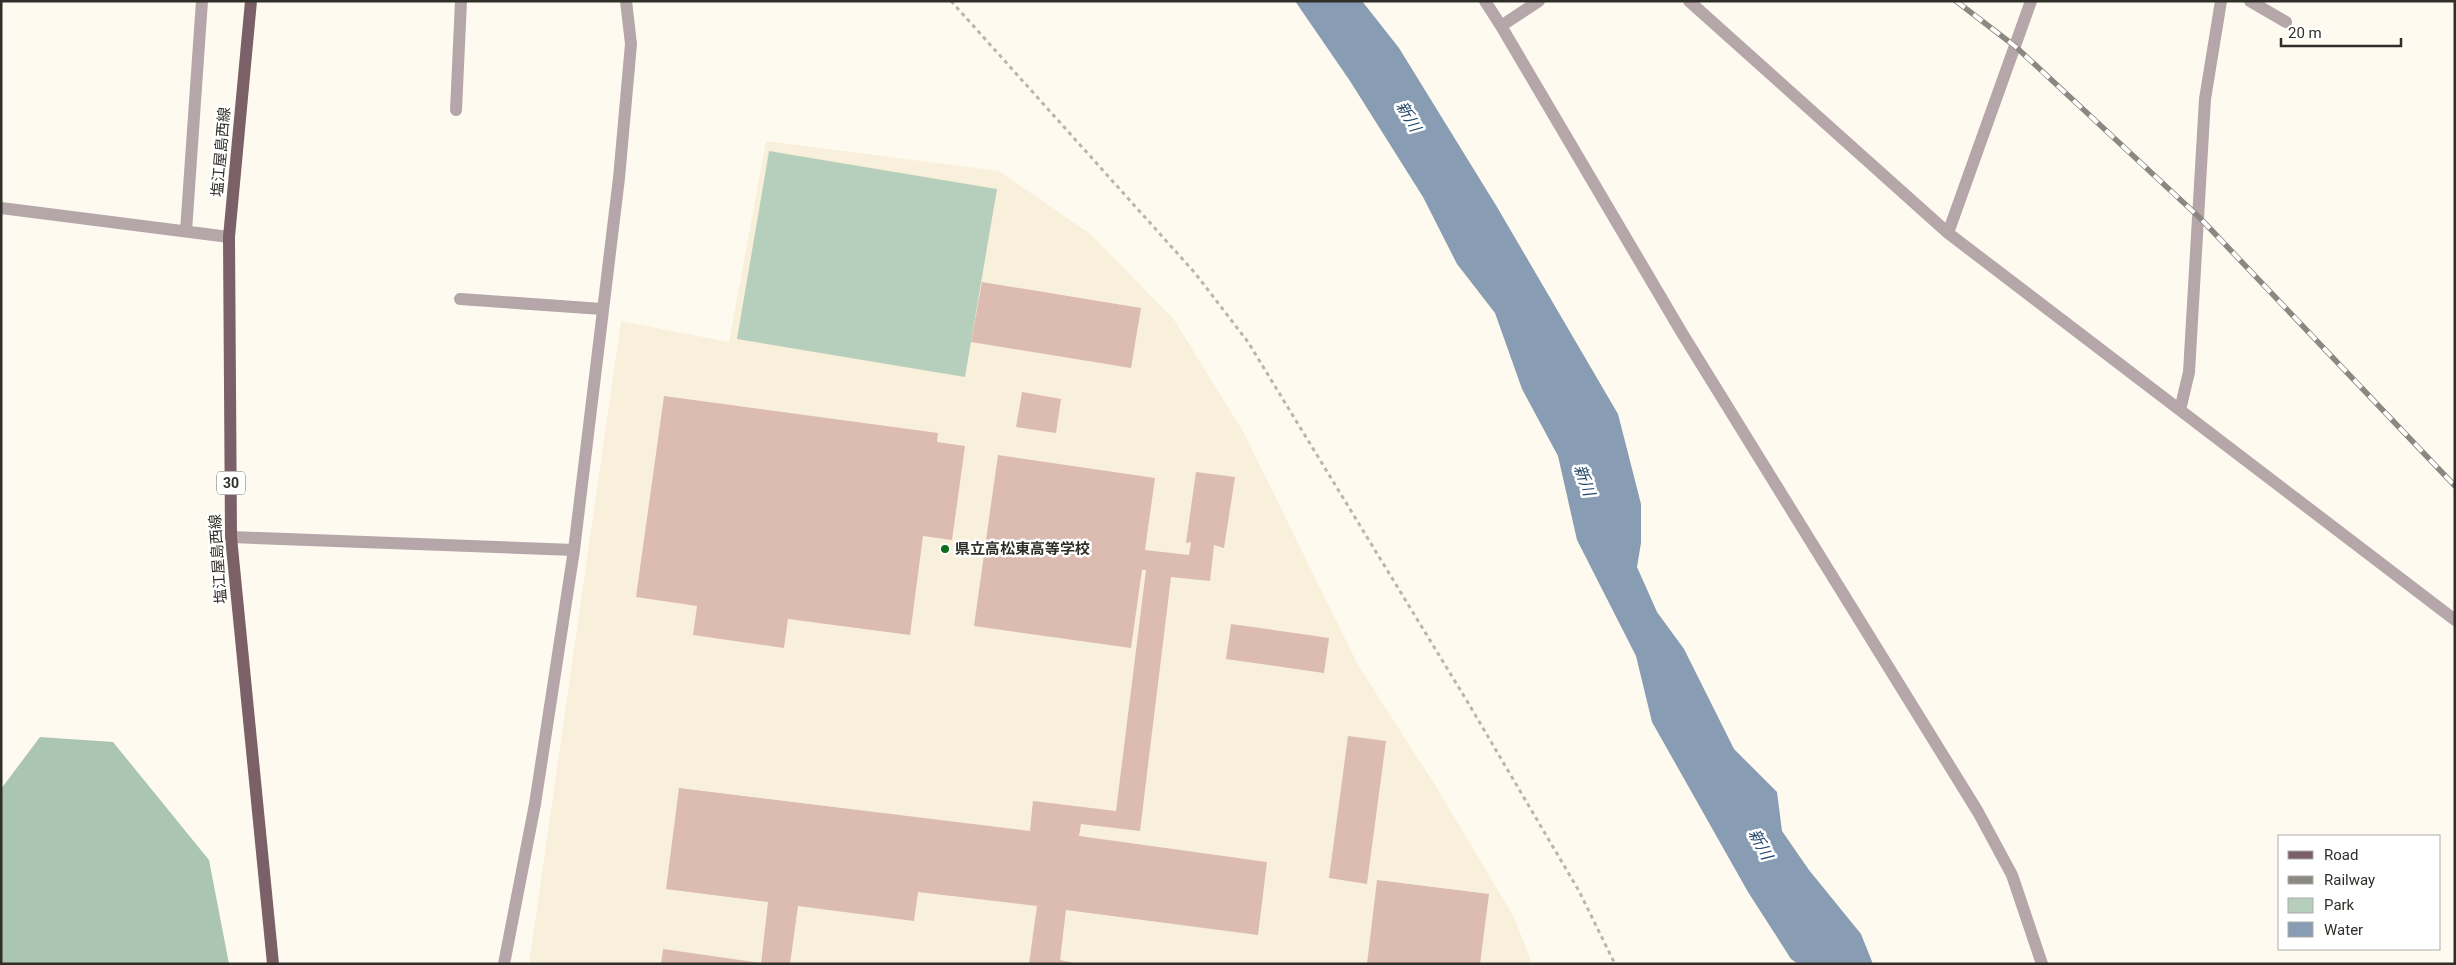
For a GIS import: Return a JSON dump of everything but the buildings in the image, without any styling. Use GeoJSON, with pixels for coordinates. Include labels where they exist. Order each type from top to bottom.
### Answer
{"type":"FeatureCollection","features":[{"type":"Feature","properties":{"kind":"main road","name":"塩江屋島西線"},"geometry":{"type":"LineString","coordinates":[[251,1],[229,237],[231,537],[274,964]]}},
{"type":"Feature","properties":{"kind":"street"},"geometry":{"type":"LineString","coordinates":[[186,231],[202,1]]}},
{"type":"Feature","properties":{"kind":"street"},"geometry":{"type":"LineString","coordinates":[[456,110],[461,1]]}},
{"type":"Feature","properties":{"kind":"street"},"geometry":{"type":"LineString","coordinates":[[504,964],[535,804],[574,550],[619,178],[631,44],[626,1]]}},
{"type":"Feature","properties":{"kind":"street"},"geometry":{"type":"LineString","coordinates":[[1485,1],[1502,26],[1682,333],[1978,812],[2012,875],[2042,964]]}},
{"type":"Feature","properties":{"kind":"street"},"geometry":{"type":"LineString","coordinates":[[1502,26],[1539,1]]}},
{"type":"Feature","properties":{"kind":"street"},"geometry":{"type":"LineString","coordinates":[[1689,1],[1948,233],[2455,620]]}},
{"type":"Feature","properties":{"kind":"street"},"geometry":{"type":"LineString","coordinates":[[1948,233],[2031,1]]}},
{"type":"Feature","properties":{"kind":"street"},"geometry":{"type":"LineString","coordinates":[[2180,410],[2189,372],[2205,99],[2221,1]]}},
{"type":"Feature","properties":{"kind":"street"},"geometry":{"type":"LineString","coordinates":[[2250,1],[2286,22]]}},
{"type":"Feature","properties":{"kind":"street"},"geometry":{"type":"LineString","coordinates":[[1,208],[229,237]]}},
{"type":"Feature","properties":{"kind":"street"},"geometry":{"type":"LineString","coordinates":[[460,299],[602,309]]}},
{"type":"Feature","properties":{"kind":"street"},"geometry":{"type":"LineString","coordinates":[[231,537],[574,550]]}},
{"type":"Feature","properties":{"kind":"path"},"geometry":{"type":"LineString","coordinates":[[951,1],[1195,273],[1248,342],[1467,701],[1579,891],[1614,964]]}},
{"type":"Feature","properties":{"kind":"shaded area","name":"県立高松東高等学校"},"geometry":{"type":"Polygon","coordinates":[[[766,141],[999,171],[1089,233],[1173,318],[1244,433],[1358,665],[1437,788],[1514,917],[1532,964],[529,964],[621,321],[729,342],[766,141]]]}},
{"type":"Feature","properties":{"kind":"green space"},"geometry":{"type":"Polygon","coordinates":[[[769,151],[997,189],[965,377],[737,339],[769,151]]]}},
{"type":"Feature","properties":{"kind":"green space"},"geometry":{"type":"Polygon","coordinates":[[[40,737],[113,742],[209,860],[229,964],[1,964],[1,789],[40,737]]]}},
{"type":"Feature","properties":{"kind":"water","name":"新川"},"geometry":{"type":"Polygon","coordinates":[[[1295,1],[1362,1],[1399,48],[1497,207],[1618,414],[1641,504],[1641,543],[1637,567],[1657,612],[1684,649],[1734,749],[1777,792],[1782,831],[1809,870],[1861,934],[1873,964],[1798,964],[1791,959],[1748,892],[1652,722],[1636,656],[1577,540],[1558,456],[1522,389],[1495,313],[1457,264],[1423,197],[1350,81],[1295,1]]]}},
{"type":"Feature","properties":{"kind":"railway"},"geometry":{"type":"LineString","coordinates":[[1956,1],[2016,47],[2199,217],[2455,486]]}},
{"type":"Feature","properties":{"kind":"place","name":"県立高松東高等学校"},"geometry":{"type":"Point","coordinates":[945,549]}}]}
